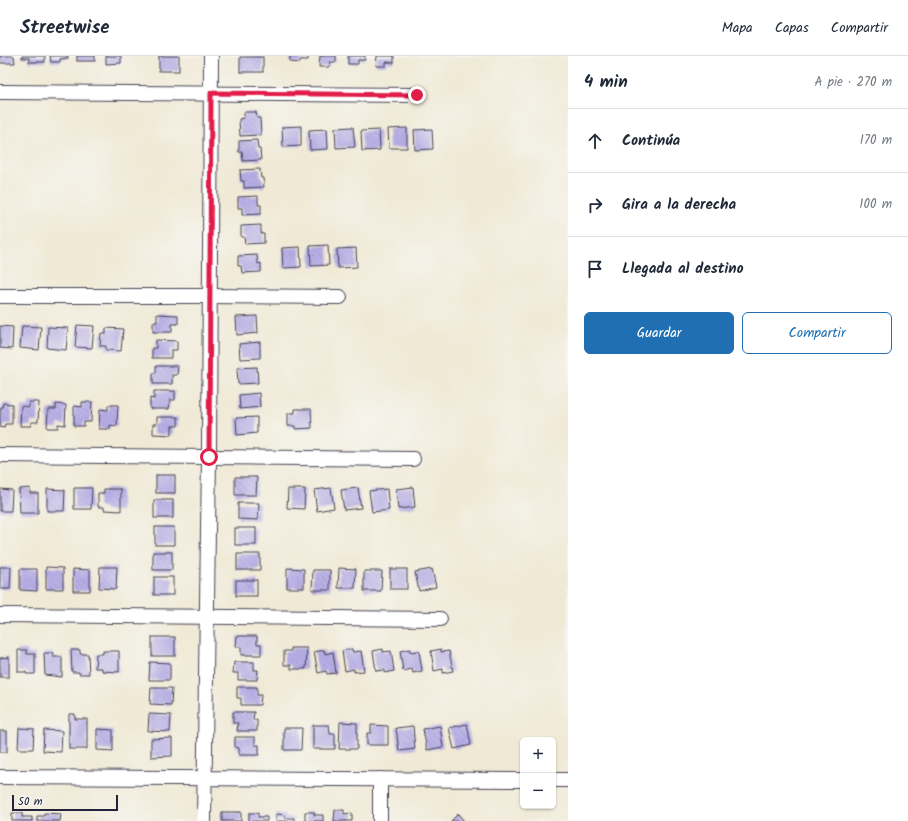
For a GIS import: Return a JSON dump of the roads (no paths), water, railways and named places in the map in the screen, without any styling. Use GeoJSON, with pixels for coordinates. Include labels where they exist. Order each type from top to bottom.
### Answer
{"type":"FeatureCollection","features":[{"type":"Feature","properties":{"kind":"street"},"geometry":{"type":"LineString","coordinates":[[204,821],[209,457],[211,56]]}},
{"type":"Feature","properties":{"kind":"street"},"geometry":{"type":"LineString","coordinates":[[0,92],[417,95]]}},
{"type":"Feature","properties":{"kind":"street"},"geometry":{"type":"LineString","coordinates":[[0,296],[340,297]]}},
{"type":"Feature","properties":{"kind":"street"},"geometry":{"type":"LineString","coordinates":[[0,455],[413,458]]}},
{"type":"Feature","properties":{"kind":"street"},"geometry":{"type":"LineString","coordinates":[[0,615],[440,619]]}},
{"type":"Feature","properties":{"kind":"street"},"geometry":{"type":"LineString","coordinates":[[0,777],[520,780]]}},
{"type":"Feature","properties":{"kind":"street"},"geometry":{"type":"LineString","coordinates":[[380,779],[380,821]]}},
{"type":"Feature","properties":{"kind":"street"},"geometry":{"type":"LineString","coordinates":[[556,780],[568,780]]}}]}
